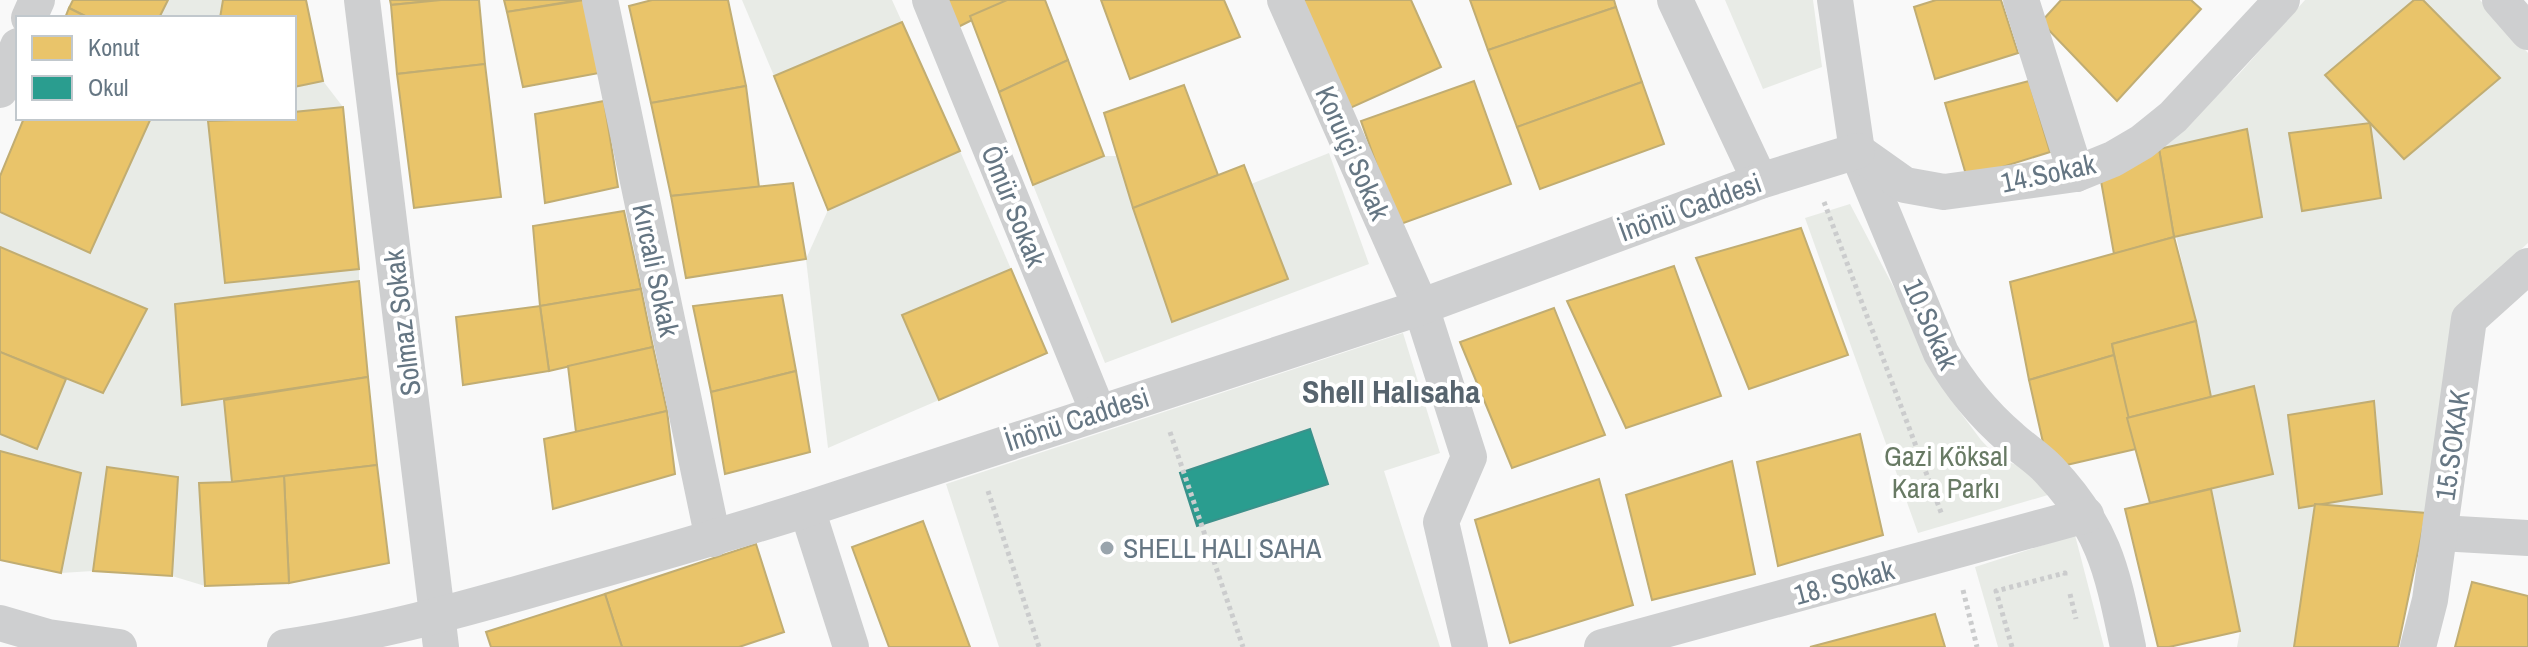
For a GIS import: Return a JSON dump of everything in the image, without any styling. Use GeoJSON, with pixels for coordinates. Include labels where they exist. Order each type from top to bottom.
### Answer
{"type":"FeatureCollection","features":[{"type":"Feature","properties":{"kind":"street","name":"Solmaz Sokak"},"geometry":{"type":"LineString","coordinates":[[362,0],[439,632]]}},
{"type":"Feature","properties":{"kind":"street","name":"Kırcali Sokak"},"geometry":{"type":"LineString","coordinates":[[600,0],[713,539]]}},
{"type":"Feature","properties":{"kind":"street","name":"Ömür Sokak"},"geometry":{"type":"LineString","coordinates":[[930,0],[1098,412]]}},
{"type":"Feature","properties":{"kind":"street","name":"Koruiçi Sokak"},"geometry":{"type":"LineString","coordinates":[[1285,0],[1421,307]]}},
{"type":"Feature","properties":{"kind":"street"},"geometry":{"type":"LineString","coordinates":[[1675,0],[1760,181]]}},
{"type":"Feature","properties":{"kind":"street","name":"10.Sokak"},"geometry":{"type":"LineString","coordinates":[[1835,0],[1857,151],[1941,353],[1958,383],[1987,416],[2049,469],[2086,515],[2112,569],[2128,647]]}},
{"type":"Feature","properties":{"kind":"street"},"geometry":{"type":"LineString","coordinates":[[2021,0],[2076,174]]}},
{"type":"Feature","properties":{"kind":"street","name":"14.Sokak"},"geometry":{"type":"LineString","coordinates":[[1857,151],[1905,185],[1944,192],[2076,174],[2113,159],[2142,142],[2173,117],[2282,0]]}},
{"type":"Feature","properties":{"kind":"street"},"geometry":{"type":"LineString","coordinates":[[2500,0],[2528,32]]}},
{"type":"Feature","properties":{"kind":"street"},"geometry":{"type":"LineString","coordinates":[[0,90],[16,51]]}},
{"type":"Feature","properties":{"kind":"street","name":"İnönü Caddesi"},"geometry":{"type":"LineString","coordinates":[[285,647],[332,640],[439,632],[1421,307],[1760,181],[1857,151]]}},
{"type":"Feature","properties":{"kind":"street","name":"15.SOKAK"},"geometry":{"type":"LineString","coordinates":[[2418,647],[2430,600],[2469,319],[2528,266]]}},
{"type":"Feature","properties":{"kind":"street"},"geometry":{"type":"LineString","coordinates":[[1421,307],[1469,457],[1441,522],[1470,647]]}},
{"type":"Feature","properties":{"kind":"street"},"geometry":{"type":"LineString","coordinates":[[807,509],[851,647]]}},
{"type":"Feature","properties":{"kind":"street","name":"18. Sokak"},"geometry":{"type":"LineString","coordinates":[[1602,647],[2086,515]]}},
{"type":"Feature","properties":{"kind":"street","name":"15.SOKAK"},"geometry":{"type":"LineString","coordinates":[[2440,533],[2528,538]]}},
{"type":"Feature","properties":{"kind":"street"},"geometry":{"type":"LineString","coordinates":[[0,623],[48,637],[119,647]]}},
{"type":"Feature","properties":{"kind":"path"},"geometry":{"type":"LineString","coordinates":[[1809,166],[1946,524]]}},
{"type":"Feature","properties":{"kind":"path"},"geometry":{"type":"LineString","coordinates":[[1167,423],[1243,647]]}},
{"type":"Feature","properties":{"kind":"path"},"geometry":{"type":"LineString","coordinates":[[985,482],[1039,647]]}},
{"type":"Feature","properties":{"kind":"path"},"geometry":{"type":"LineString","coordinates":[[2002,647],[2011,646],[1996,591],[2065,573],[2079,632]]}},
{"type":"Feature","properties":{"kind":"green space"},"geometry":{"type":"Polygon","coordinates":[[[168,0],[223,0],[220,16],[160,16],[168,0]]]}},
{"type":"Feature","properties":{"kind":"green space"},"geometry":{"type":"Polygon","coordinates":[[[742,0],[892,0],[902,22],[774,76],[742,0]]]}},
{"type":"Feature","properties":{"kind":"green space"},"geometry":{"type":"Polygon","coordinates":[[[1725,0],[1813,0],[1822,67],[1763,89],[1725,0]]]}},
{"type":"Feature","properties":{"kind":"green space"},"geometry":{"type":"Polygon","coordinates":[[[2305,0],[2480,0],[2528,53],[2528,243],[2457,308],[2429,501],[2398,647],[2237,647],[2240,631],[2211,489],[2272,474],[2254,386],[2211,397],[2159,149],[2238,75],[2305,0]]]}},
{"type":"Feature","properties":{"kind":"green space"},"geometry":{"type":"Polygon","coordinates":[[[323,81],[343,107],[296,112],[296,87],[323,81]]]}},
{"type":"Feature","properties":{"kind":"green space"},"geometry":{"type":"Polygon","coordinates":[[[150,120],[217,120],[208,121],[225,283],[359,269],[359,281],[175,304],[182,404],[224,400],[232,482],[199,483],[205,586],[172,576],[178,477],[107,467],[93,571],[61,573],[81,473],[0,451],[0,434],[37,449],[66,379],[103,393],[147,310],[0,247],[0,212],[90,252],[150,120]]]}},
{"type":"Feature","properties":{"kind":"green space"},"geometry":{"type":"Polygon","coordinates":[[[960,151],[1011,269],[903,315],[939,400],[828,448],[806,259],[828,210],[960,151]]]}},
{"type":"Feature","properties":{"kind":"green space"},"geometry":{"type":"Polygon","coordinates":[[[1329,153],[1369,264],[1105,363],[1033,185],[1104,156],[1117,156],[1172,322],[1251,184],[1329,153]]]}},
{"type":"Feature","properties":{"kind":"green space","name":"Gazi Köksal Kara Parkı"},"geometry":{"type":"Polygon","coordinates":[[[1850,204],[1957,408],[1999,459],[2023,467],[2048,495],[1918,533],[1805,218],[1850,204]]]}},
{"type":"Feature","properties":{"kind":"green space"},"geometry":{"type":"Polygon","coordinates":[[[1403,333],[1440,453],[1384,471],[1440,647],[999,647],[946,484],[1403,333]],[[1180,473],[1197,526],[1328,484],[1180,473]]]}},
{"type":"Feature","properties":{"kind":"green space","name":"Gazi Köksal Kara Parkı"},"geometry":{"type":"Polygon","coordinates":[[[2075,535],[2104,647],[1998,647],[1975,567],[2075,535]]]}},
{"type":"Feature","properties":{"kind":"building: Konut"},"geometry":{"type":"Polygon","coordinates":[[[73,0],[168,0],[160,16],[85,16],[69,8],[73,0]]]}},
{"type":"Feature","properties":{"kind":"building: Konut"},"geometry":{"type":"Polygon","coordinates":[[[223,0],[306,0],[323,81],[296,87],[296,16],[220,16],[223,0]]]}},
{"type":"Feature","properties":{"kind":"building: Konut"},"geometry":{"type":"Polygon","coordinates":[[[390,0],[441,0],[391,5],[390,0]]]}},
{"type":"Feature","properties":{"kind":"building: Konut"},"geometry":{"type":"Polygon","coordinates":[[[479,0],[485,64],[397,74],[391,5],[479,0]]]}},
{"type":"Feature","properties":{"kind":"building: Konut"},"geometry":{"type":"Polygon","coordinates":[[[504,0],[579,0],[507,12],[504,0]]]}},
{"type":"Feature","properties":{"kind":"building: Konut"},"geometry":{"type":"Polygon","coordinates":[[[584,0],[599,73],[523,87],[507,12],[584,0]]]}},
{"type":"Feature","properties":{"kind":"building: Konut"},"geometry":{"type":"Polygon","coordinates":[[[652,0],[728,0],[746,86],[651,103],[629,6],[652,0]]]}},
{"type":"Feature","properties":{"kind":"building: Konut"},"geometry":{"type":"Polygon","coordinates":[[[947,0],[1012,0],[958,27],[947,0]]]}},
{"type":"Feature","properties":{"kind":"building: Konut"},"geometry":{"type":"Polygon","coordinates":[[[1007,0],[1045,0],[1068,60],[999,92],[970,16],[1007,0]]]}},
{"type":"Feature","properties":{"kind":"building: Konut"},"geometry":{"type":"Polygon","coordinates":[[[1101,0],[1224,0],[1240,37],[1130,79],[1101,0]]]}},
{"type":"Feature","properties":{"kind":"building: Konut"},"geometry":{"type":"Polygon","coordinates":[[[1297,0],[1411,0],[1441,67],[1337,114],[1297,0]]]}},
{"type":"Feature","properties":{"kind":"building: Konut"},"geometry":{"type":"Polygon","coordinates":[[[1470,0],[1614,0],[1616,7],[1488,50],[1470,0]]]}},
{"type":"Feature","properties":{"kind":"building: Konut"},"geometry":{"type":"Polygon","coordinates":[[[1936,0],[2001,0],[2018,53],[1935,79],[1914,7],[1936,0]]]}},
{"type":"Feature","properties":{"kind":"building: Konut"},"geometry":{"type":"Polygon","coordinates":[[[2061,0],[2191,0],[2201,9],[2117,101],[2041,22],[2061,0]]]}},
{"type":"Feature","properties":{"kind":"building: Konut"},"geometry":{"type":"Polygon","coordinates":[[[2414,0],[2423,0],[2500,78],[2404,159],[2325,75],[2414,0]]]}},
{"type":"Feature","properties":{"kind":"building: Konut"},"geometry":{"type":"Polygon","coordinates":[[[1616,7],[1642,82],[1517,127],[1488,50],[1616,7]]]}},
{"type":"Feature","properties":{"kind":"building: Konut"},"geometry":{"type":"Polygon","coordinates":[[[69,8],[85,16],[66,16],[69,8]]]}},
{"type":"Feature","properties":{"kind":"building: Konut"},"geometry":{"type":"Polygon","coordinates":[[[902,22],[960,151],[828,210],[774,76],[902,22]]]}},
{"type":"Feature","properties":{"kind":"building: Konut"},"geometry":{"type":"Polygon","coordinates":[[[1068,60],[1104,156],[1033,185],[999,92],[1068,60]]]}},
{"type":"Feature","properties":{"kind":"building: Konut"},"geometry":{"type":"Polygon","coordinates":[[[485,64],[501,197],[414,208],[397,74],[485,64]]]}},
{"type":"Feature","properties":{"kind":"building: Konut"},"geometry":{"type":"Polygon","coordinates":[[[1474,81],[1511,184],[1398,225],[1361,121],[1474,81]]]}},
{"type":"Feature","properties":{"kind":"building: Konut"},"geometry":{"type":"Polygon","coordinates":[[[2029,81],[2050,152],[1967,178],[1945,103],[2029,81]]]}},
{"type":"Feature","properties":{"kind":"building: Konut"},"geometry":{"type":"Polygon","coordinates":[[[1642,82],[1664,144],[1540,189],[1517,127],[1642,82]]]}},
{"type":"Feature","properties":{"kind":"building: Konut"},"geometry":{"type":"Polygon","coordinates":[[[1184,85],[1218,175],[1133,208],[1104,113],[1184,85]]]}},
{"type":"Feature","properties":{"kind":"building: Konut"},"geometry":{"type":"Polygon","coordinates":[[[746,86],[759,187],[671,196],[651,103],[746,86]]]}},
{"type":"Feature","properties":{"kind":"building: Konut"},"geometry":{"type":"Polygon","coordinates":[[[604,101],[618,187],[545,203],[535,114],[604,101]]]}},
{"type":"Feature","properties":{"kind":"building: Konut"},"geometry":{"type":"Polygon","coordinates":[[[343,107],[359,269],[225,283],[208,121],[296,120],[296,112],[343,107]]]}},
{"type":"Feature","properties":{"kind":"building: Konut"},"geometry":{"type":"Polygon","coordinates":[[[23,120],[150,120],[90,253],[0,212],[0,176],[23,120]]]}},
{"type":"Feature","properties":{"kind":"building: Konut"},"geometry":{"type":"Polygon","coordinates":[[[2370,123],[2381,198],[2302,211],[2289,133],[2370,123]]]}},
{"type":"Feature","properties":{"kind":"building: Konut"},"geometry":{"type":"Polygon","coordinates":[[[2247,129],[2262,217],[2174,237],[2159,149],[2247,129]]]}},
{"type":"Feature","properties":{"kind":"building: Konut"},"geometry":{"type":"Polygon","coordinates":[[[2159,149],[2174,237],[2114,254],[2101,181],[2159,149]]]}},
{"type":"Feature","properties":{"kind":"building: Konut"},"geometry":{"type":"Polygon","coordinates":[[[1244,165],[1288,279],[1172,322],[1133,208],[1244,165]]]}},
{"type":"Feature","properties":{"kind":"building: Konut"},"geometry":{"type":"Polygon","coordinates":[[[793,183],[806,259],[686,278],[671,196],[793,183]]]}},
{"type":"Feature","properties":{"kind":"building: Konut"},"geometry":{"type":"Polygon","coordinates":[[[624,211],[641,289],[540,306],[533,226],[624,211]]]}},
{"type":"Feature","properties":{"kind":"building: Konut"},"geometry":{"type":"Polygon","coordinates":[[[1801,228],[1848,355],[1749,389],[1696,258],[1801,228]]]}},
{"type":"Feature","properties":{"kind":"building: Konut"},"geometry":{"type":"Polygon","coordinates":[[[2174,237],[2196,321],[2112,344],[2114,355],[2029,380],[2010,282],[2174,237]]]}},
{"type":"Feature","properties":{"kind":"building: Konut"},"geometry":{"type":"Polygon","coordinates":[[[0,247],[147,309],[103,393],[0,352],[0,247]]]}},
{"type":"Feature","properties":{"kind":"building: Konut"},"geometry":{"type":"Polygon","coordinates":[[[1674,266],[1721,396],[1626,428],[1567,301],[1674,266]]]}},
{"type":"Feature","properties":{"kind":"building: Konut"},"geometry":{"type":"Polygon","coordinates":[[[1011,269],[1047,353],[939,400],[902,315],[1011,269]]]}},
{"type":"Feature","properties":{"kind":"building: Konut"},"geometry":{"type":"Polygon","coordinates":[[[359,281],[368,377],[182,405],[175,304],[359,281]]]}},
{"type":"Feature","properties":{"kind":"building: Konut"},"geometry":{"type":"Polygon","coordinates":[[[641,289],[653,347],[549,371],[540,306],[641,289]]]}},
{"type":"Feature","properties":{"kind":"building: Konut"},"geometry":{"type":"Polygon","coordinates":[[[782,295],[796,371],[711,392],[693,306],[782,295]]]}},
{"type":"Feature","properties":{"kind":"building: Konut"},"geometry":{"type":"Polygon","coordinates":[[[540,306],[549,371],[463,385],[456,317],[540,306]]]}},
{"type":"Feature","properties":{"kind":"building: Konut"},"geometry":{"type":"Polygon","coordinates":[[[1554,308],[1605,435],[1512,468],[1460,342],[1554,308]]]}},
{"type":"Feature","properties":{"kind":"building: Konut"},"geometry":{"type":"Polygon","coordinates":[[[2196,321],[2211,397],[2127,418],[2112,344],[2196,321]]]}},
{"type":"Feature","properties":{"kind":"building: Konut"},"geometry":{"type":"Polygon","coordinates":[[[653,347],[667,411],[576,432],[568,366],[653,347]]]}},
{"type":"Feature","properties":{"kind":"building: Konut"},"geometry":{"type":"Polygon","coordinates":[[[0,352],[66,379],[37,449],[0,434],[0,352]]]}},
{"type":"Feature","properties":{"kind":"building: Konut"},"geometry":{"type":"Polygon","coordinates":[[[2114,355],[2136,449],[2049,469],[2029,380],[2114,355]]]}},
{"type":"Feature","properties":{"kind":"building: Konut"},"geometry":{"type":"Polygon","coordinates":[[[796,371],[810,452],[725,474],[711,392],[796,371]]]}},
{"type":"Feature","properties":{"kind":"building: Konut"},"geometry":{"type":"Polygon","coordinates":[[[368,377],[377,465],[232,482],[224,400],[368,377]]]}},
{"type":"Feature","properties":{"kind":"building: Konut"},"geometry":{"type":"Polygon","coordinates":[[[2254,386],[2273,474],[2150,503],[2127,418],[2254,386]]]}},
{"type":"Feature","properties":{"kind":"building: Konut"},"geometry":{"type":"Polygon","coordinates":[[[2374,401],[2382,494],[2299,508],[2288,415],[2374,401]]]}},
{"type":"Feature","properties":{"kind":"building: Konut"},"geometry":{"type":"Polygon","coordinates":[[[667,411],[675,474],[553,509],[544,439],[667,411]]]}},
{"type":"Feature","properties":{"kind":"building: Konut"},"geometry":{"type":"Polygon","coordinates":[[[1860,434],[1883,535],[1778,566],[1757,462],[1860,434]]]}},
{"type":"Feature","properties":{"kind":"building: Konut"},"geometry":{"type":"Polygon","coordinates":[[[0,451],[81,473],[61,573],[0,560],[0,451]]]}},
{"type":"Feature","properties":{"kind":"building: Konut"},"geometry":{"type":"Polygon","coordinates":[[[1732,461],[1755,574],[1652,600],[1626,495],[1732,461]]]}},
{"type":"Feature","properties":{"kind":"building: Konut"},"geometry":{"type":"Polygon","coordinates":[[[377,465],[389,563],[289,583],[284,476],[377,465]]]}},
{"type":"Feature","properties":{"kind":"building: Konut"},"geometry":{"type":"Polygon","coordinates":[[[107,467],[178,477],[172,576],[93,571],[107,467]]]}},
{"type":"Feature","properties":{"kind":"building: Konut"},"geometry":{"type":"Polygon","coordinates":[[[284,476],[289,583],[205,586],[199,483],[284,476]]]}},
{"type":"Feature","properties":{"kind":"building: Konut"},"geometry":{"type":"Polygon","coordinates":[[[1599,479],[1633,605],[1510,643],[1475,520],[1599,479]]]}},
{"type":"Feature","properties":{"kind":"building: Konut"},"geometry":{"type":"Polygon","coordinates":[[[2211,489],[2240,631],[2158,647],[2125,509],[2211,489]]]}},
{"type":"Feature","properties":{"kind":"building: Konut"},"geometry":{"type":"Polygon","coordinates":[[[2315,504],[2426,513],[2398,647],[2294,647],[2315,504]]]}},
{"type":"Feature","properties":{"kind":"building: Konut"},"geometry":{"type":"Polygon","coordinates":[[[923,521],[970,647],[889,647],[852,547],[923,521]]]}},
{"type":"Feature","properties":{"kind":"building: Konut"},"geometry":{"type":"Polygon","coordinates":[[[756,544],[784,632],[739,647],[622,647],[605,594],[756,544]]]}},
{"type":"Feature","properties":{"kind":"building: Konut"},"geometry":{"type":"Polygon","coordinates":[[[2472,582],[2528,596],[2528,647],[2455,647],[2472,582]]]}},
{"type":"Feature","properties":{"kind":"building: Konut"},"geometry":{"type":"Polygon","coordinates":[[[605,594],[622,647],[491,647],[486,632],[605,594]]]}},
{"type":"Feature","properties":{"kind":"building: Konut"},"geometry":{"type":"Polygon","coordinates":[[[1935,614],[1945,647],[1810,647],[1935,614]]]}},
{"type":"Feature","properties":{"kind":"building: Okul"},"geometry":{"type":"Polygon","coordinates":[[[1310,429],[1328,484],[1197,526],[1180,473],[1310,429]]]}},
{"type":"Feature","properties":{"kind":"place","name":"SHELL HALI SAHA"},"geometry":{"type":"Point","coordinates":[1107,548]}},
{"type":"Feature","properties":{"kind":"district","name":"Shell Halısaha"},"geometry":{"type":"Point","coordinates":[1391,391]}}]}
